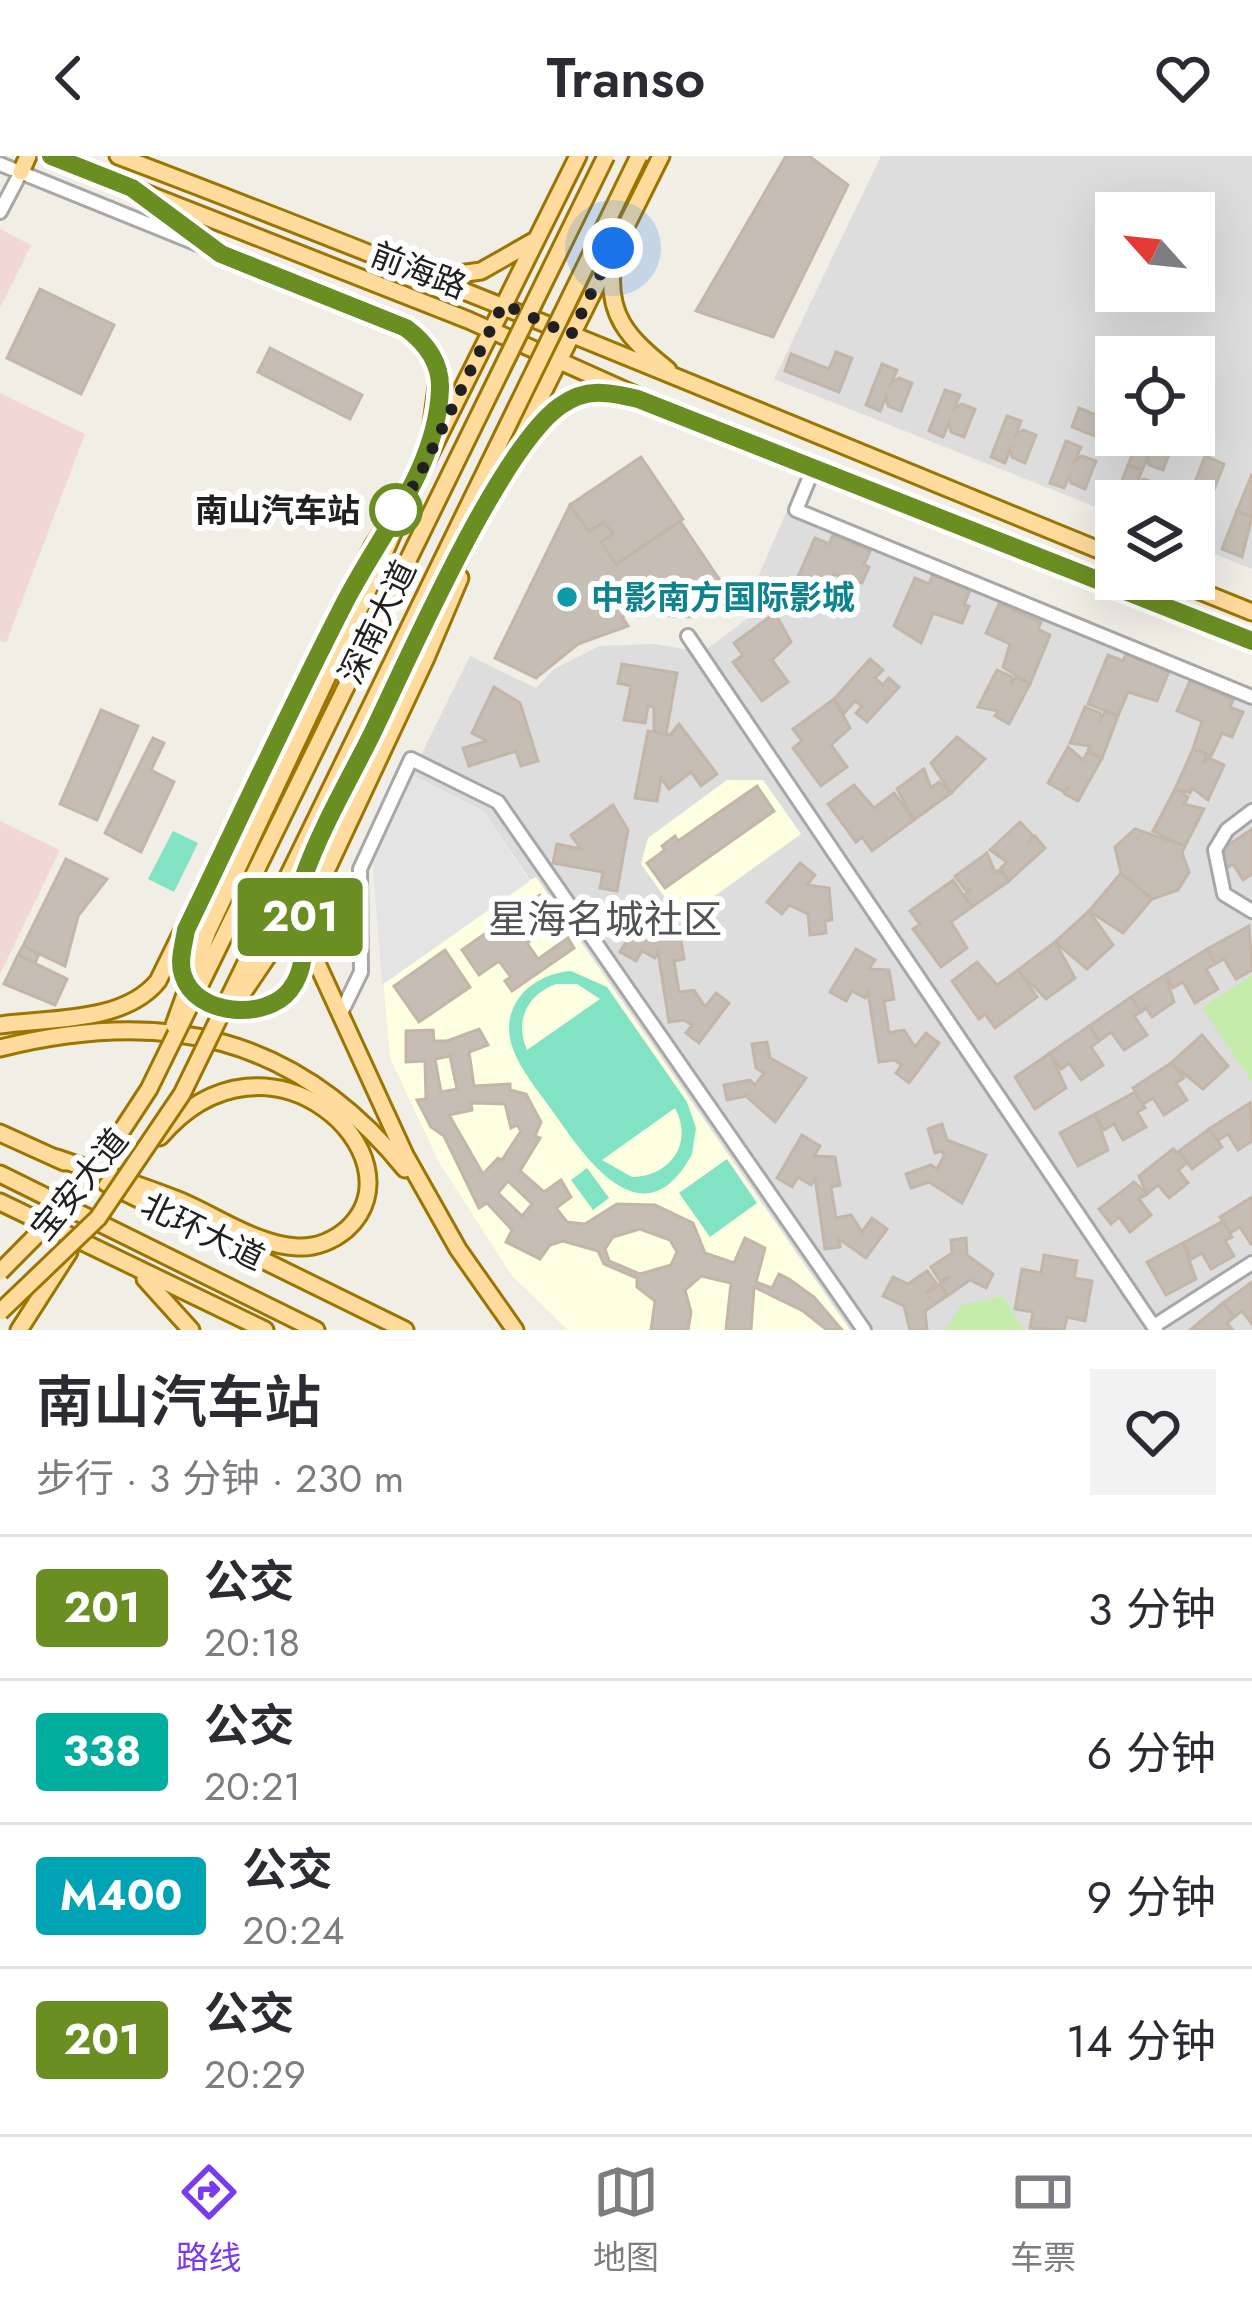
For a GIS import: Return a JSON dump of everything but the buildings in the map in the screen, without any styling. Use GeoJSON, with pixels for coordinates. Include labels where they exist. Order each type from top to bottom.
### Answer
{"type":"FeatureCollection","features":[{"type":"Feature","properties":{"kind":"main road","name":"前海路"},"geometry":{"type":"LineString","coordinates":[[51,156],[490,331],[638,399],[1252,641]]}},
{"type":"Feature","properties":{"kind":"main road","name":"前海路"},"geometry":{"type":"LineString","coordinates":[[118,156],[436,276],[684,383],[1095,549]]}},
{"type":"Feature","properties":{"kind":"main road","name":"深南大道"},"geometry":{"type":"LineString","coordinates":[[0,1025],[131,1005],[158,981],[363,566],[418,478],[578,156]]}},
{"type":"Feature","properties":{"kind":"main road","name":"深南大道"},"geometry":{"type":"LineString","coordinates":[[149,1089],[606,156]]}},
{"type":"Feature","properties":{"kind":"main road","name":"深南大道"},"geometry":{"type":"LineString","coordinates":[[206,1048],[639,156]]}},
{"type":"Feature","properties":{"kind":"main road","name":"深南大道"},"geometry":{"type":"LineString","coordinates":[[305,937],[299,894],[308,865],[661,156]]}},
{"type":"Feature","properties":{"kind":"main road"},"geometry":{"type":"LineString","coordinates":[[132,188],[221,254],[392,321],[419,338],[435,360],[441,386],[418,478],[213,919],[149,1089]]}},
{"type":"Feature","properties":{"kind":"main road"},"geometry":{"type":"LineString","coordinates":[[629,215],[614,256],[613,311],[630,338],[684,383]]}},
{"type":"Feature","properties":{"kind":"main road"},"geometry":{"type":"LineString","coordinates":[[436,276],[481,271],[535,241]]}},
{"type":"Feature","properties":{"kind":"main road"},"geometry":{"type":"LineString","coordinates":[[206,1048],[328,867],[426,658],[493,496],[559,406],[589,392],[638,399]]}},
{"type":"Feature","properties":{"kind":"main road"},"geometry":{"type":"LineString","coordinates":[[1215,597],[1252,612]]}},
{"type":"Feature","properties":{"kind":"main road"},"geometry":{"type":"LineString","coordinates":[[186,930],[181,966],[190,988],[213,1003],[244,1011],[266,1008],[286,995],[300,972],[305,937]]}},
{"type":"Feature","properties":{"kind":"main road"},"geometry":{"type":"LineString","coordinates":[[305,937],[429,1198],[515,1330]]}},
{"type":"Feature","properties":{"kind":"main road"},"geometry":{"type":"LineString","coordinates":[[0,1048],[127,1027],[222,1042],[301,1072],[356,1113],[429,1198]]}},
{"type":"Feature","properties":{"kind":"main road","name":"宝安大道"},"geometry":{"type":"LineString","coordinates":[[0,1312],[72,1246],[150,1148],[206,1048]]}},
{"type":"Feature","properties":{"kind":"main road"},"geometry":{"type":"LineString","coordinates":[[57,1158],[163,1194],[293,1247],[337,1237],[366,1201],[368,1167],[354,1137],[316,1106],[269,1084],[240,1084],[206,1098],[150,1148]]}},
{"type":"Feature","properties":{"kind":"main road","name":"宝安大道"},"geometry":{"type":"LineString","coordinates":[[0,1271],[86,1185],[149,1089]]}},
{"type":"Feature","properties":{"kind":"main road","name":"北环大道"},"geometry":{"type":"LineString","coordinates":[[0,1132],[405,1330]]}},
{"type":"Feature","properties":{"kind":"main road","name":"北环大道"},"geometry":{"type":"LineString","coordinates":[[0,1174],[316,1330]]}},
{"type":"Feature","properties":{"kind":"main road"},"geometry":{"type":"LineString","coordinates":[[0,1202],[265,1330]]}},
{"type":"Feature","properties":{"kind":"main road"},"geometry":{"type":"LineString","coordinates":[[19,1330],[72,1246]]}},
{"type":"Feature","properties":{"kind":"main road"},"geometry":{"type":"LineString","coordinates":[[118,1258],[162,1292],[191,1330]]}},
{"type":"Feature","properties":{"kind":"street"},"geometry":{"type":"LineString","coordinates":[[0,164],[24,164],[221,254]]}},
{"type":"Feature","properties":{"kind":"street"},"geometry":{"type":"LineString","coordinates":[[0,212],[24,164]]}},
{"type":"Feature","properties":{"kind":"street"},"geometry":{"type":"LineString","coordinates":[[814,467],[796,510],[1252,697]]}},
{"type":"Feature","properties":{"kind":"street"},"geometry":{"type":"LineString","coordinates":[[688,636],[1155,1328],[1252,1263]]}},
{"type":"Feature","properties":{"kind":"street"},"geometry":{"type":"LineString","coordinates":[[339,1016],[361,972],[359,869],[411,759],[498,802],[864,1330]]}},
{"type":"Feature","properties":{"kind":"street"},"geometry":{"type":"LineString","coordinates":[[1252,812],[1221,837],[1215,858],[1228,899],[1252,911]]}},
{"type":"Feature","properties":{"kind":"street"},"geometry":{"type":"LineString","coordinates":[[320,972],[335,980],[356,980]]}},
{"type":"Feature","properties":{"kind":"shaded area"},"geometry":{"type":"Polygon","coordinates":[[[881,156],[1252,156],[1252,569],[1215,554],[1215,480],[1095,480],[1095,507],[774,379],[881,156]]]}},
{"type":"Feature","properties":{"kind":"shaded area"},"geometry":{"type":"Polygon","coordinates":[[[0,229],[31,245],[0,308],[0,229]]]}},
{"type":"Feature","properties":{"kind":"shaded area"},"geometry":{"type":"Polygon","coordinates":[[[0,393],[85,434],[6,643],[0,641],[0,393]]]}},
{"type":"Feature","properties":{"kind":"shaded area"},"geometry":{"type":"Polygon","coordinates":[[[791,501],[1252,691],[1252,1330],[850,1330],[536,878],[530,881],[483,811],[411,775],[470,656],[536,688],[554,669],[599,646],[654,644],[703,652],[768,603],[755,584],[791,501]]]}},
{"type":"Feature","properties":{"kind":"shaded area"},"geometry":{"type":"Polygon","coordinates":[[[411,775],[483,811],[530,880],[536,877],[850,1330],[568,1330],[512,1276],[439,1162],[390,1058],[372,853],[411,775]]]}},
{"type":"Feature","properties":{"kind":"shaded area"},"geometry":{"type":"Polygon","coordinates":[[[411,775],[483,811],[530,881],[382,985],[372,853],[411,775]]]}},
{"type":"Feature","properties":{"kind":"shaded area"},"geometry":{"type":"Polygon","coordinates":[[[727,780],[763,780],[801,834],[681,920],[641,864],[648,838],[727,780]]]}},
{"type":"Feature","properties":{"kind":"shaded area"},"geometry":{"type":"Polygon","coordinates":[[[0,821],[60,850],[0,974],[0,821]]]}},
{"type":"Feature","properties":{"kind":"green space"},"geometry":{"type":"Polygon","coordinates":[[[173,831],[198,843],[174,892],[148,879],[173,831]]]}},
{"type":"Feature","properties":{"kind":"green space"},"geometry":{"type":"Polygon","coordinates":[[[571,971],[607,987],[687,1102],[696,1128],[692,1154],[674,1180],[655,1192],[637,1193],[601,1171],[569,1134],[516,1055],[509,1031],[515,1005],[532,985],[571,971]],[[556,984],[537,995],[526,1010],[522,1029],[527,1050],[600,999],[577,984],[556,984]],[[675,1108],[602,1160],[632,1177],[667,1164],[682,1134],[675,1108]]]}},
{"type":"Feature","properties":{"kind":"green space"},"geometry":{"type":"Polygon","coordinates":[[[1252,975],[1252,1082],[1202,1008],[1252,975]]]}},
{"type":"Feature","properties":{"kind":"green space"},"geometry":{"type":"Polygon","coordinates":[[[727,1159],[757,1203],[710,1237],[679,1193],[727,1159]]]}},
{"type":"Feature","properties":{"kind":"green space"},"geometry":{"type":"Polygon","coordinates":[[[587,1168],[609,1198],[593,1210],[571,1180],[587,1168]]]}},
{"type":"Feature","properties":{"kind":"green space"},"geometry":{"type":"Polygon","coordinates":[[[1003,1296],[1024,1330],[945,1330],[961,1305],[1003,1296]]]}},
{"type":"Feature","properties":{"kind":"bus line","name":"201"},"geometry":{"type":"LineString","coordinates":[[51,156],[132,188],[221,254],[406,328],[429,350],[439,372],[439,401],[416,482],[373,546],[186,930],[182,975],[195,993],[213,1003],[235,1010],[266,1008],[294,984],[305,949],[299,907],[302,880],[419,637],[493,496],[533,435],[559,406],[589,392],[638,399],[1252,641]]}},
{"type":"Feature","properties":{"kind":"place","name":"南山汽车站"},"geometry":{"type":"Point","coordinates":[396,510]}},
{"type":"Feature","properties":{"kind":"place","name":"中影南方国际影城"},"geometry":{"type":"Point","coordinates":[567,597]}},
{"type":"Feature","properties":{"kind":"district","name":"星海名城社区"},"geometry":{"type":"Point","coordinates":[605,919]}},
{"type":"Feature","properties":{"kind":"route"},"geometry":{"type":"LineString","coordinates":[[396,510],[392,516],[416,482],[503,304],[571,335],[613,248]]}}]}
